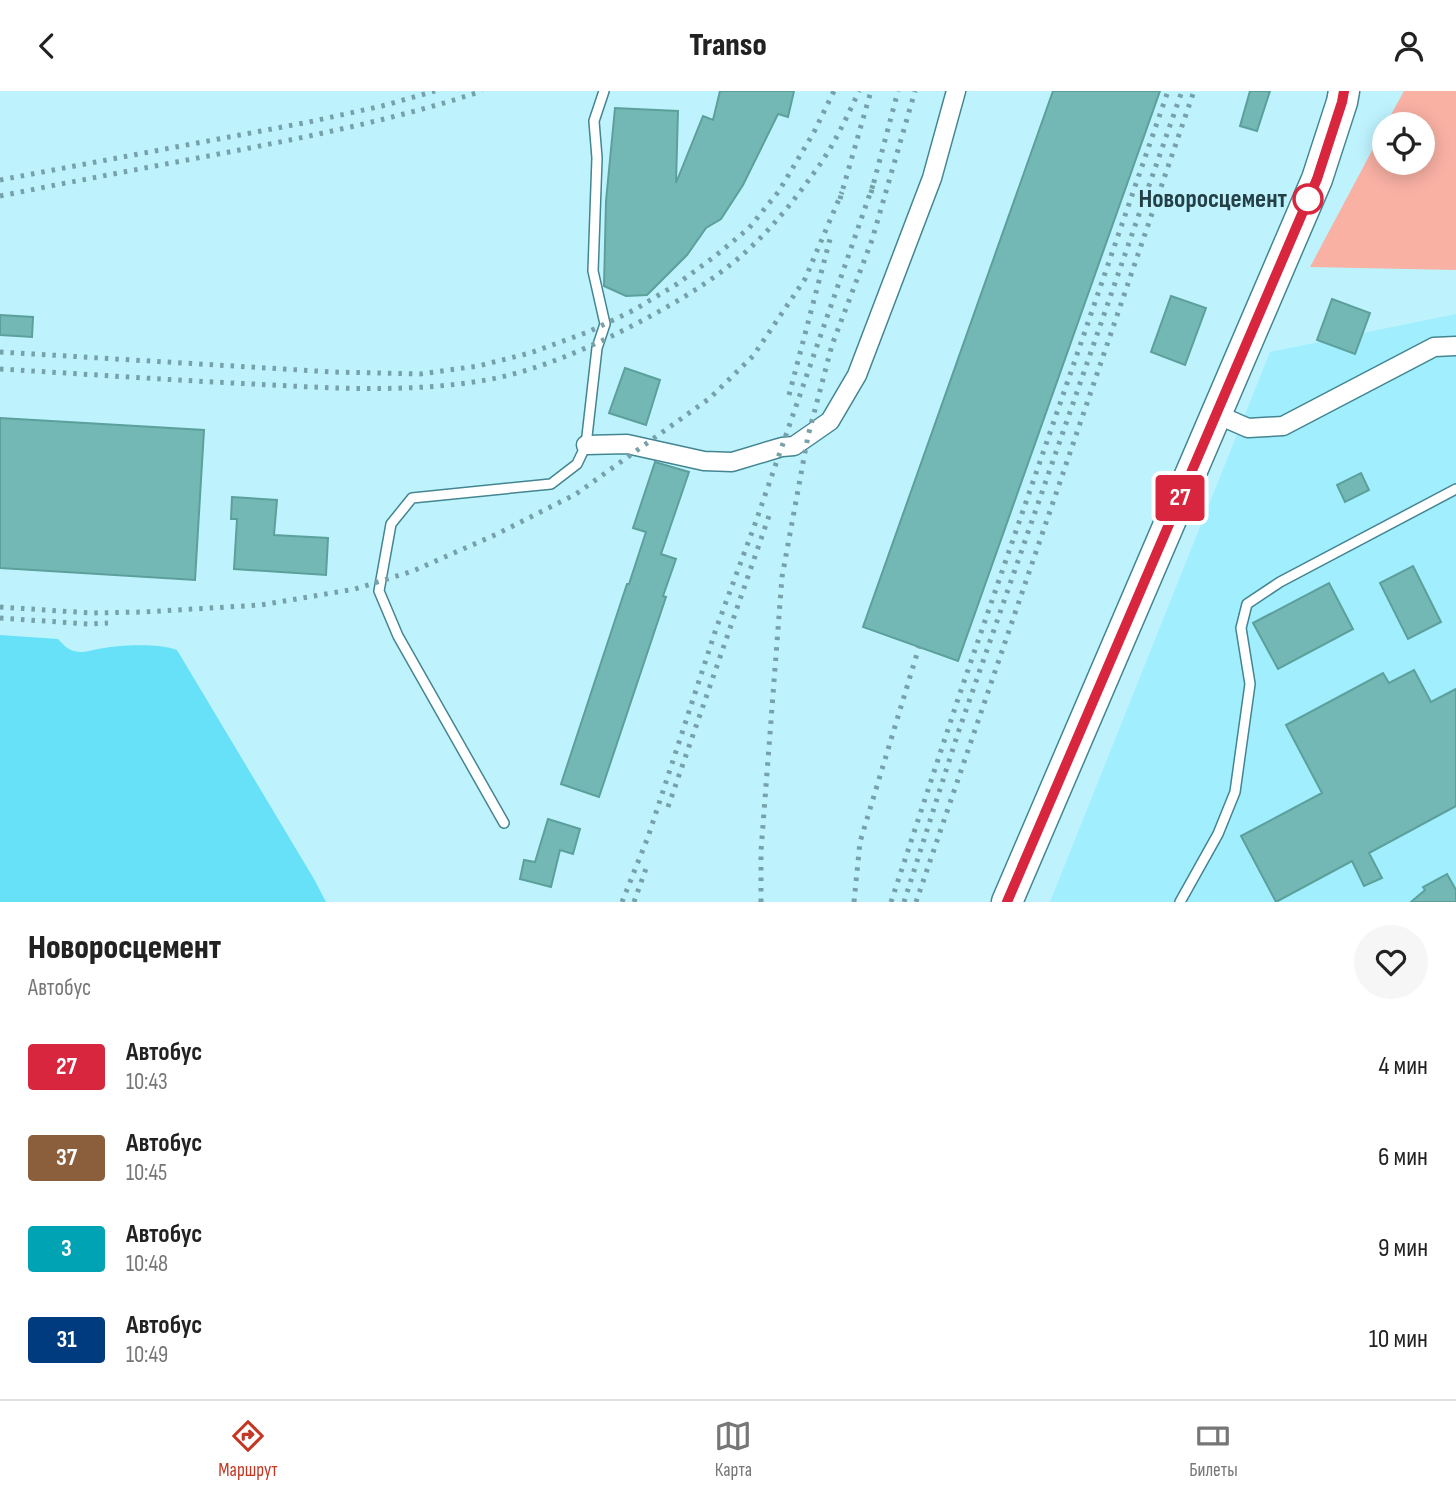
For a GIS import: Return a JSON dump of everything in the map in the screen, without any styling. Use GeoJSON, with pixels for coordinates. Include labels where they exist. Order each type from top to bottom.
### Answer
{"type":"FeatureCollection","features":[{"type":"Feature","properties":{"kind":"highway"},"geometry":{"type":"LineString","coordinates":[[1007,902],[1317,179],[1344,91]]}},
{"type":"Feature","properties":{"kind":"street"},"geometry":{"type":"LineString","coordinates":[[586,445],[628,445],[704,461],[732,462],[794,446],[830,421],[857,375],[932,179],[956,91]]}},
{"type":"Feature","properties":{"kind":"street"},"geometry":{"type":"LineString","coordinates":[[1216,414],[1248,429],[1283,426],[1434,347],[1456,346]]}},
{"type":"Feature","properties":{"kind":"lane"},"geometry":{"type":"LineString","coordinates":[[505,823],[398,636],[379,591],[391,524],[412,498],[551,484],[577,464],[586,445],[597,348],[605,324],[593,271],[597,158],[594,121],[604,91]]}},
{"type":"Feature","properties":{"kind":"lane"},"geometry":{"type":"LineString","coordinates":[[1180,902],[1218,834],[1235,792],[1250,684],[1241,628],[1247,604],[1280,582],[1456,489]]}},
{"type":"Feature","properties":{"kind":"shaded area"},"geometry":{"type":"Polygon","coordinates":[[[1404,91],[1456,91],[1456,270],[1310,267],[1372,151],[1372,175],[1435,175],[1435,112],[1393,112],[1404,91]]]}},
{"type":"Feature","properties":{"kind":"shaded area"},"geometry":{"type":"Polygon","coordinates":[[[1456,314],[1456,902],[1050,902],[1270,352],[1456,314]]]}},
{"type":"Feature","properties":{"kind":"shaded area"},"geometry":{"type":"Polygon","coordinates":[[[0,635],[58,639],[67,648],[78,652],[138,645],[177,650],[326,902],[0,902],[0,635]]]}},
{"type":"Feature","properties":{"kind":"building"},"geometry":{"type":"Polygon","coordinates":[[[720,91],[794,91],[788,117],[778,114],[743,185],[721,219],[706,228],[687,255],[647,295],[626,296],[604,286],[606,201],[615,108],[678,111],[676,183],[703,116],[713,120],[720,91]]]}},
{"type":"Feature","properties":{"kind":"building"},"geometry":{"type":"Polygon","coordinates":[[[1053,91],[1160,91],[958,661],[863,627],[1053,91]]]}},
{"type":"Feature","properties":{"kind":"building"},"geometry":{"type":"Polygon","coordinates":[[[1250,91],[1270,91],[1257,131],[1240,126],[1250,91]]]}},
{"type":"Feature","properties":{"kind":"building"},"geometry":{"type":"Polygon","coordinates":[[[1171,296],[1206,308],[1185,365],[1151,352],[1171,296]]]}},
{"type":"Feature","properties":{"kind":"building"},"geometry":{"type":"Polygon","coordinates":[[[1332,299],[1370,313],[1355,354],[1317,340],[1332,299]]]}},
{"type":"Feature","properties":{"kind":"building"},"geometry":{"type":"Polygon","coordinates":[[[0,315],[33,317],[32,337],[0,335],[0,315]]]}},
{"type":"Feature","properties":{"kind":"building"},"geometry":{"type":"Polygon","coordinates":[[[625,368],[660,380],[646,425],[609,413],[625,368]]]}},
{"type":"Feature","properties":{"kind":"building"},"geometry":{"type":"Polygon","coordinates":[[[0,418],[204,430],[195,580],[0,568],[0,418]]]}},
{"type":"Feature","properties":{"kind":"building"},"geometry":{"type":"Polygon","coordinates":[[[655,462],[689,472],[661,554],[676,559],[663,596],[666,597],[599,797],[561,784],[646,532],[633,528],[655,462]]]}},
{"type":"Feature","properties":{"kind":"building"},"geometry":{"type":"Polygon","coordinates":[[[1361,473],[1369,490],[1345,502],[1337,485],[1361,473]]]}},
{"type":"Feature","properties":{"kind":"building"},"geometry":{"type":"Polygon","coordinates":[[[232,497],[277,500],[274,535],[328,538],[326,575],[234,569],[237,519],[231,519],[232,497]]]}},
{"type":"Feature","properties":{"kind":"building"},"geometry":{"type":"Polygon","coordinates":[[[1413,566],[1441,622],[1408,639],[1380,583],[1413,566]]]}},
{"type":"Feature","properties":{"kind":"building"},"geometry":{"type":"Polygon","coordinates":[[[1329,583],[1353,629],[1278,669],[1253,623],[1329,583]]]}},
{"type":"Feature","properties":{"kind":"building"},"geometry":{"type":"Polygon","coordinates":[[[1414,670],[1431,702],[1456,689],[1456,806],[1369,853],[1382,878],[1364,886],[1352,861],[1276,902],[1241,836],[1322,793],[1286,725],[1383,673],[1389,683],[1414,670]]]}},
{"type":"Feature","properties":{"kind":"building"},"geometry":{"type":"Polygon","coordinates":[[[548,819],[580,829],[573,854],[560,850],[551,887],[520,879],[524,860],[535,862],[548,819]]]}},
{"type":"Feature","properties":{"kind":"building"},"geometry":{"type":"Polygon","coordinates":[[[1447,874],[1456,890],[1456,902],[1411,902],[1425,890],[1423,887],[1447,874]]]}},
{"type":"Feature","properties":{"kind":"railway"},"geometry":{"type":"LineString","coordinates":[[0,180],[309,122],[435,91]]}},
{"type":"Feature","properties":{"kind":"railway"},"geometry":{"type":"LineString","coordinates":[[0,196],[322,133],[418,110],[482,91]]}},
{"type":"Feature","properties":{"kind":"railway"},"geometry":{"type":"LineString","coordinates":[[0,352],[333,372],[420,374],[478,366],[530,353],[588,332],[634,310],[677,284],[749,228],[779,191],[814,132],[834,91]]}},
{"type":"Feature","properties":{"kind":"railway"},"geometry":{"type":"LineString","coordinates":[[0,369],[367,389],[452,385],[532,369],[582,350],[647,318],[695,290],[740,257],[781,216],[816,170],[834,142],[859,91]]}},
{"type":"Feature","properties":{"kind":"railway"},"geometry":{"type":"LineString","coordinates":[[840,199],[871,91]]}},
{"type":"Feature","properties":{"kind":"railway"},"geometry":{"type":"LineString","coordinates":[[871,193],[898,91]]}},
{"type":"Feature","properties":{"kind":"railway"},"geometry":{"type":"LineString","coordinates":[[761,902],[761,851],[782,577],[808,436],[832,345],[872,240],[915,91]]}},
{"type":"Feature","properties":{"kind":"railway"},"geometry":{"type":"LineString","coordinates":[[891,902],[959,696],[1168,91]]}},
{"type":"Feature","properties":{"kind":"railway"},"geometry":{"type":"LineString","coordinates":[[904,902],[958,733],[1182,91]]}},
{"type":"Feature","properties":{"kind":"railway"},"geometry":{"type":"LineString","coordinates":[[916,902],[1194,91]]}},
{"type":"Feature","properties":{"kind":"railway"},"geometry":{"type":"LineString","coordinates":[[622,902],[648,837],[716,629],[873,185]]}},
{"type":"Feature","properties":{"kind":"railway"},"geometry":{"type":"LineString","coordinates":[[0,607],[91,613],[261,605],[355,589],[413,571],[497,534],[576,494],[710,398],[753,356],[805,279],[842,192]]}},
{"type":"Feature","properties":{"kind":"railway"},"geometry":{"type":"LineString","coordinates":[[789,395],[830,239]]}},
{"type":"Feature","properties":{"kind":"railway"},"geometry":{"type":"LineString","coordinates":[[668,807],[770,513]]}},
{"type":"Feature","properties":{"kind":"railway"},"geometry":{"type":"LineString","coordinates":[[0,618],[108,623]]}},
{"type":"Feature","properties":{"kind":"railway"},"geometry":{"type":"LineString","coordinates":[[854,902],[860,842],[919,647]]}},
{"type":"Feature","properties":{"kind":"railway"},"geometry":{"type":"LineString","coordinates":[[634,902],[648,863]]}},
{"type":"Feature","properties":{"kind":"bus line","name":"27"},"geometry":{"type":"LineString","coordinates":[[1007,902],[1317,179],[1344,91]]}},
{"type":"Feature","properties":{"kind":"place","name":"Новоросцемент"},"geometry":{"type":"Point","coordinates":[1308,199]}}]}
